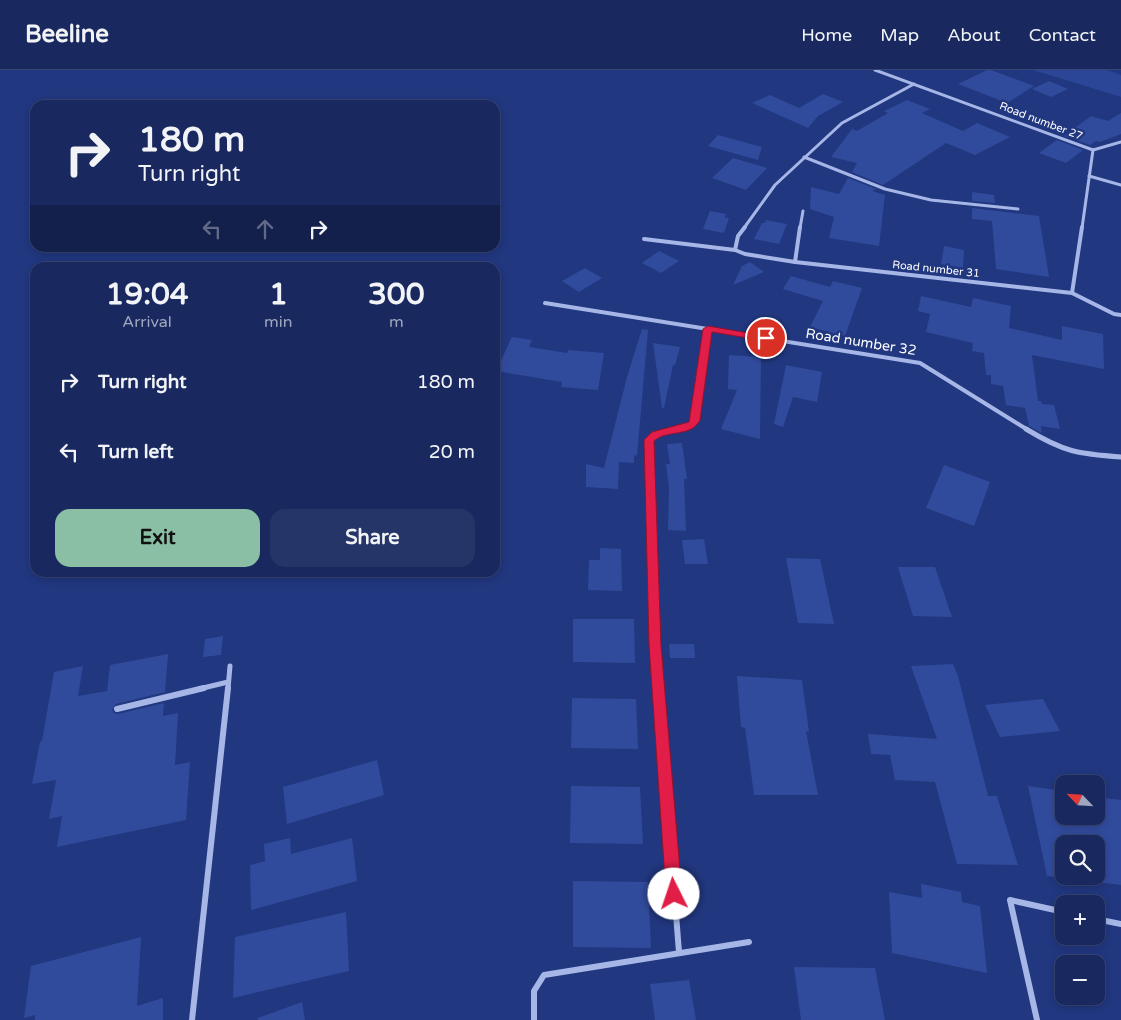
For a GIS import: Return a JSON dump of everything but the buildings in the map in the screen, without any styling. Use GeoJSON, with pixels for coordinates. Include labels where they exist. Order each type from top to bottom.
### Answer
{"type":"FeatureCollection","features":[{"type":"Feature","properties":{"kind":"street","name":"Road number 27"},"geometry":{"type":"LineString","coordinates":[[875,70],[1093,150],[1072,293]]}},
{"type":"Feature","properties":{"kind":"street"},"geometry":{"type":"LineString","coordinates":[[735,250],[738,236],[775,185],[804,157],[842,123],[914,84]]}},
{"type":"Feature","properties":{"kind":"street"},"geometry":{"type":"LineString","coordinates":[[1093,150],[1121,142]]}},
{"type":"Feature","properties":{"kind":"street"},"geometry":{"type":"LineString","coordinates":[[804,157],[885,189],[931,200],[1018,209]]}},
{"type":"Feature","properties":{"kind":"street"},"geometry":{"type":"LineString","coordinates":[[1089,176],[1121,185]]}},
{"type":"Feature","properties":{"kind":"street"},"geometry":{"type":"LineString","coordinates":[[795,262],[802,211]]}},
{"type":"Feature","properties":{"kind":"street","name":"Road number 31"},"geometry":{"type":"LineString","coordinates":[[644,239],[735,250],[745,254],[795,262],[1072,293],[1114,314],[1121,315]]}},
{"type":"Feature","properties":{"kind":"street","name":"Road number 32"},"geometry":{"type":"LineString","coordinates":[[545,303],[920,363],[1052,445],[1079,454],[1121,456]]}},
{"type":"Feature","properties":{"kind":"street"},"geometry":{"type":"LineString","coordinates":[[678,952],[655,645],[648,447],[649,440],[655,434],[688,427],[695,420],[708,329]]}},
{"type":"Feature","properties":{"kind":"street"},"geometry":{"type":"LineString","coordinates":[[192,1020],[230,666]]}},
{"type":"Feature","properties":{"kind":"street"},"geometry":{"type":"LineString","coordinates":[[117,709],[228,682]]}},
{"type":"Feature","properties":{"kind":"street"},"geometry":{"type":"LineString","coordinates":[[1037,1020],[1010,900],[1055,910]]}},
{"type":"Feature","properties":{"kind":"street"},"geometry":{"type":"LineString","coordinates":[[1105,921],[1121,924]]}},
{"type":"Feature","properties":{"kind":"street"},"geometry":{"type":"LineString","coordinates":[[534,1020],[532,997],[536,984],[544,975],[748,942]]}},
{"type":"Feature","properties":{"kind":"shaded area"},"geometry":{"type":"Polygon","coordinates":[[[1033,70],[1107,70],[1121,75],[1121,97],[1033,70]]]}},
{"type":"Feature","properties":{"kind":"route"},"geometry":{"type":"LineString","coordinates":[[674,894],[655,645],[649,440],[655,434],[688,427],[695,420],[708,329],[766,338]]}}]}
